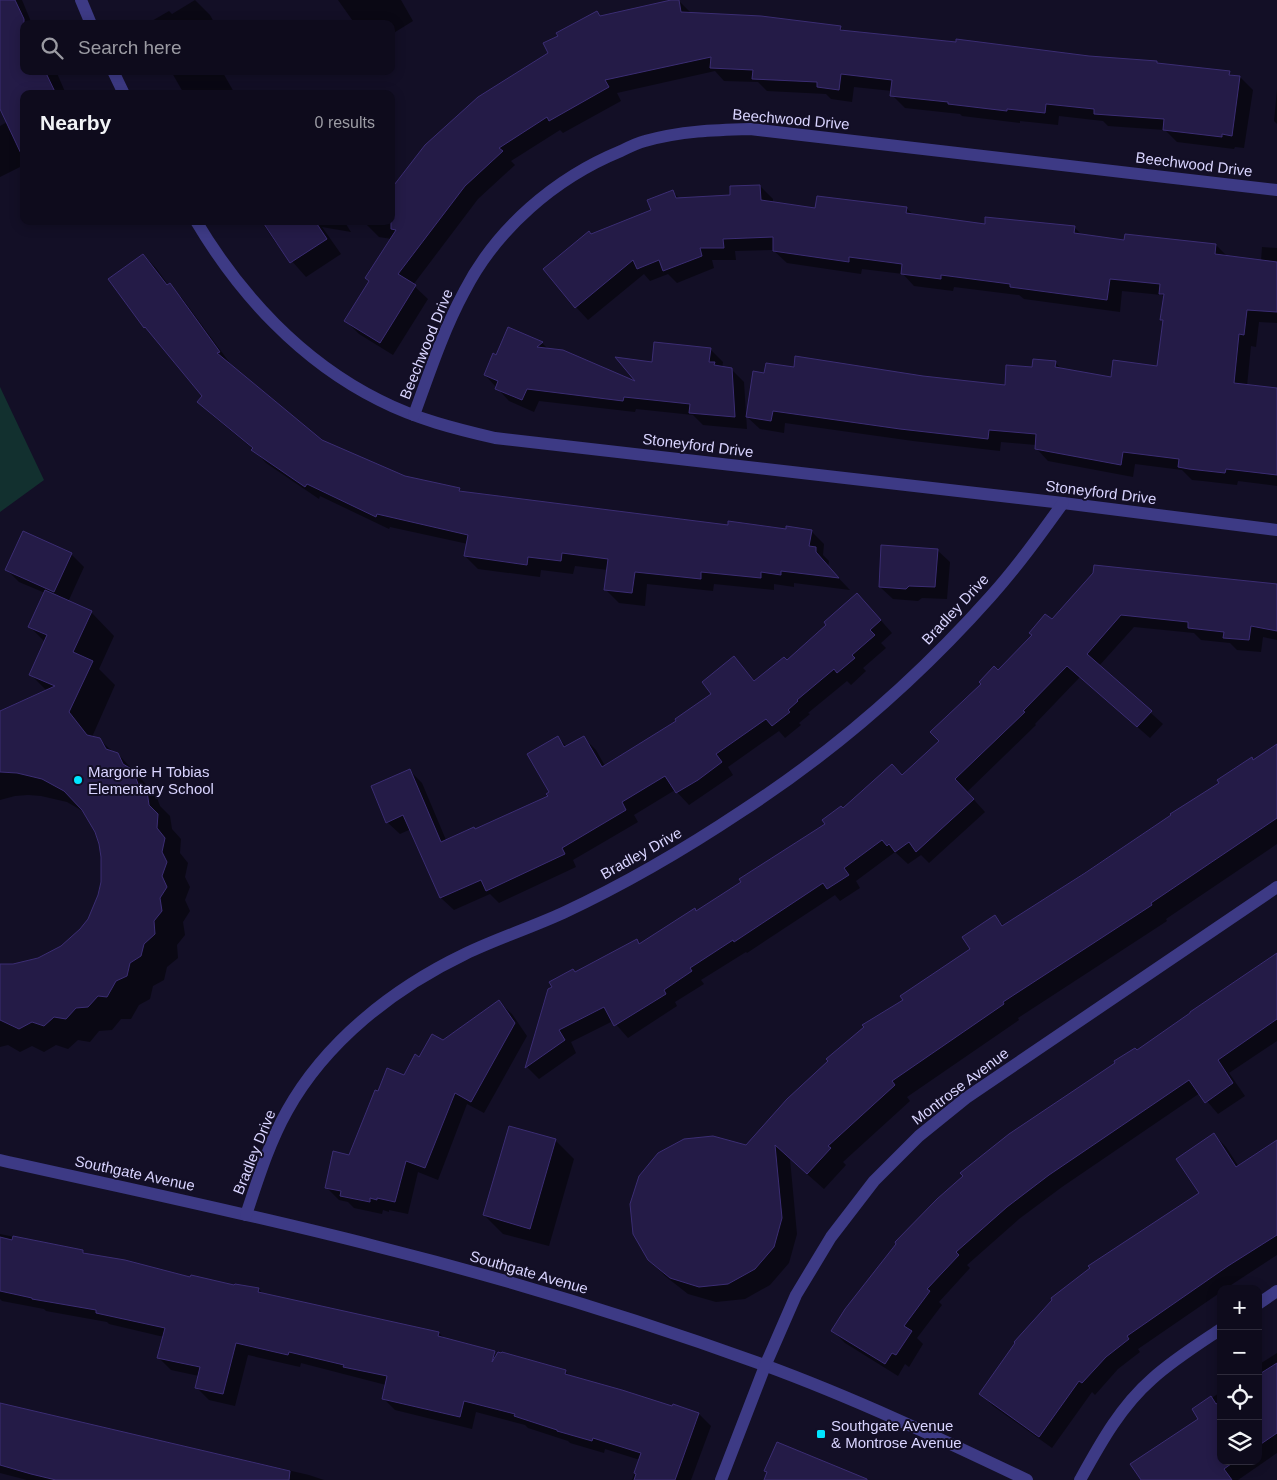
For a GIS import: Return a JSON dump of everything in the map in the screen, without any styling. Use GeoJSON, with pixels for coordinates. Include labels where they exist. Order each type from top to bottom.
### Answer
{"type":"FeatureCollection","features":[{"type":"Feature","properties":{"kind":"street"},"geometry":{"type":"LineString","coordinates":[[81,0],[89,20]]}},
{"type":"Feature","properties":{"kind":"street"},"geometry":{"type":"LineString","coordinates":[[114,75],[122,90]]}},
{"type":"Feature","properties":{"kind":"street","name":"Beechwood Drive"},"geometry":{"type":"LineString","coordinates":[[414,415],[464,292],[489,252],[519,218],[554,188],[596,161],[644,141],[697,130],[750,129],[1277,190]]}},
{"type":"Feature","properties":{"kind":"street","name":"Stoneyford Drive"},"geometry":{"type":"LineString","coordinates":[[199,225],[237,282],[271,321],[305,351],[346,382],[380,401],[454,428],[495,438],[1277,530]]}},
{"type":"Feature","properties":{"kind":"street","name":"Bradley Drive"},"geometry":{"type":"LineString","coordinates":[[246,1215],[265,1159],[288,1110],[316,1068],[351,1031],[387,1001],[429,973],[467,953],[563,913],[624,883],[685,848],[744,810],[799,771],[903,686],[951,639],[992,594],[1063,504]]}},
{"type":"Feature","properties":{"kind":"street","name":"Montrose Avenue"},"geometry":{"type":"LineString","coordinates":[[721,1480],[796,1295],[831,1236],[874,1181],[919,1136],[966,1098],[1277,887]]}},
{"type":"Feature","properties":{"kind":"street","name":"Southgate Avenue"},"geometry":{"type":"LineString","coordinates":[[0,1160],[378,1246],[636,1321],[766,1366],[872,1408],[1028,1480]]}},
{"type":"Feature","properties":{"kind":"street"},"geometry":{"type":"LineString","coordinates":[[1262,1301],[1277,1291]]}},
{"type":"Feature","properties":{"kind":"street"},"geometry":{"type":"LineString","coordinates":[[1080,1480],[1098,1445],[1123,1410],[1151,1380],[1181,1356],[1220,1330]]}},
{"type":"Feature","properties":{"kind":"green space"},"geometry":{"type":"Polygon","coordinates":[[[0,387],[44,480],[0,512],[0,387]]]}},
{"type":"Feature","properties":{"kind":"building"},"geometry":{"type":"Polygon","coordinates":[[[0,0],[15,0],[24,19],[20,20],[20,75],[47,75],[54,90],[20,90],[20,152],[0,109],[0,0]]]}},
{"type":"Feature","properties":{"kind":"building"},"geometry":{"type":"Polygon","coordinates":[[[671,0],[679,0],[681,12],[761,16],[841,26],[840,30],[956,42],[956,39],[1230,71],[1229,75],[1240,76],[1232,136],[1222,134],[1222,137],[1163,130],[1164,119],[1094,114],[1094,109],[1046,104],[1045,113],[1007,109],[1007,111],[890,96],[892,80],[841,74],[839,90],[817,87],[817,82],[752,79],[753,70],[710,68],[711,57],[605,80],[609,87],[549,121],[547,117],[499,148],[503,151],[465,186],[398,274],[416,285],[380,343],[344,321],[369,281],[365,278],[396,230],[391,229],[391,225],[395,225],[395,184],[425,145],[478,97],[548,53],[543,43],[558,36],[556,33],[597,11],[600,16],[671,0]]]}},
{"type":"Feature","properties":{"kind":"building"},"geometry":{"type":"Polygon","coordinates":[[[760,185],[761,200],[815,208],[817,196],[907,207],[906,213],[985,224],[985,217],[1075,226],[1074,233],[1124,240],[1125,234],[1216,244],[1215,254],[1277,262],[1277,312],[1247,310],[1244,335],[1239,334],[1234,383],[1277,388],[1277,475],[1226,469],[1225,473],[1189,469],[1178,467],[1179,459],[1123,452],[1121,465],[1035,449],[1036,434],[989,430],[988,439],[773,411],[771,421],[746,417],[753,371],[764,373],[766,363],[794,367],[795,356],[923,376],[1005,385],[1006,365],[1032,367],[1033,359],[1056,361],[1055,367],[1111,377],[1113,360],[1157,366],[1163,320],[1160,320],[1164,294],[1159,294],[1160,284],[1110,279],[1107,300],[1010,287],[1010,284],[941,275],[941,279],[901,274],[902,264],[849,257],[849,262],[773,251],[773,237],[723,239],[724,248],[700,248],[702,256],[663,271],[659,260],[637,269],[633,260],[575,308],[543,269],[589,231],[591,234],[651,210],[647,200],[673,190],[676,198],[730,195],[730,186],[760,185]]]}},
{"type":"Feature","properties":{"kind":"building"},"geometry":{"type":"Polygon","coordinates":[[[265,225],[318,225],[327,239],[290,263],[265,225]]]}},
{"type":"Feature","properties":{"kind":"building"},"geometry":{"type":"Polygon","coordinates":[[[143,254],[167,285],[170,283],[220,352],[217,353],[322,440],[405,476],[460,488],[459,491],[728,525],[728,521],[786,529],[786,526],[812,530],[809,546],[816,547],[816,552],[839,578],[781,571],[781,575],[761,572],[761,578],[701,572],[701,579],[635,572],[632,593],[604,590],[608,559],[562,553],[561,561],[528,557],[527,565],[464,556],[468,535],[377,514],[376,517],[307,484],[305,487],[251,450],[253,448],[197,402],[202,396],[144,328],[108,279],[143,254]]]}},
{"type":"Feature","properties":{"kind":"building"},"geometry":{"type":"Polygon","coordinates":[[[508,327],[543,342],[537,347],[563,350],[635,381],[615,357],[652,362],[654,342],[711,348],[709,362],[715,362],[714,365],[732,368],[735,417],[689,413],[690,404],[624,397],[623,401],[527,389],[522,400],[495,389],[498,381],[484,375],[493,353],[496,355],[508,327]]]}},
{"type":"Feature","properties":{"kind":"building"},"geometry":{"type":"Polygon","coordinates":[[[23,531],[72,553],[54,592],[5,570],[23,531]]]}},
{"type":"Feature","properties":{"kind":"building"},"geometry":{"type":"Polygon","coordinates":[[[881,545],[938,549],[935,587],[909,586],[906,589],[879,587],[881,545]]]}},
{"type":"Feature","properties":{"kind":"building"},"geometry":{"type":"Polygon","coordinates":[[[1094,565],[1277,584],[1277,631],[1251,626],[1249,640],[1223,638],[1224,632],[1188,628],[1188,622],[1121,615],[1087,654],[1152,711],[1137,727],[1067,666],[1023,711],[1025,712],[955,779],[974,799],[916,852],[909,842],[895,852],[889,844],[887,846],[882,840],[844,868],[849,875],[827,889],[823,883],[734,942],[733,940],[690,968],[692,971],[664,990],[666,994],[614,1026],[604,1007],[559,1030],[565,1040],[525,1068],[548,989],[552,987],[549,982],[573,969],[575,972],[637,939],[639,944],[695,908],[696,911],[741,882],[739,879],[825,824],[822,820],[841,806],[843,808],[892,764],[902,775],[939,741],[930,732],[981,684],[979,682],[994,666],[998,670],[1032,635],[1029,633],[1045,614],[1052,619],[1093,573],[1094,565]]]}},
{"type":"Feature","properties":{"kind":"building"},"geometry":{"type":"Polygon","coordinates":[[[45,590],[92,611],[73,652],[93,661],[69,712],[87,735],[100,738],[106,749],[118,753],[123,764],[133,770],[138,784],[147,791],[149,805],[158,814],[157,828],[165,838],[162,852],[167,862],[162,876],[167,887],[160,898],[162,911],[154,921],[155,934],[144,944],[141,956],[130,963],[127,976],[116,981],[107,997],[98,996],[88,1007],[76,1008],[66,1019],[54,1017],[44,1026],[32,1022],[19,1029],[0,1020],[0,964],[13,964],[38,958],[61,946],[88,919],[101,882],[99,844],[95,832],[82,810],[64,791],[42,779],[17,773],[0,772],[0,711],[55,686],[29,675],[47,635],[28,627],[45,590]]]}},
{"type":"Feature","properties":{"kind":"building"},"geometry":{"type":"Polygon","coordinates":[[[857,593],[881,620],[870,630],[875,635],[852,655],[855,658],[837,673],[834,669],[797,700],[788,710],[790,712],[772,726],[766,719],[716,754],[722,762],[698,780],[676,793],[665,776],[622,802],[626,810],[562,848],[565,854],[486,891],[481,880],[440,898],[403,815],[386,823],[371,786],[410,769],[441,842],[548,796],[546,794],[549,792],[527,754],[558,736],[564,747],[584,736],[602,767],[676,721],[675,719],[711,694],[702,682],[734,656],[754,681],[784,657],[787,660],[826,625],[824,622],[857,593]]]}},
{"type":"Feature","properties":{"kind":"building"},"geometry":{"type":"Polygon","coordinates":[[[1277,744],[1277,818],[1151,903],[1152,905],[1003,1002],[1004,1004],[892,1081],[895,1085],[828,1146],[831,1148],[807,1174],[775,1145],[782,1218],[774,1247],[755,1269],[728,1284],[699,1287],[670,1278],[648,1260],[633,1234],[630,1204],[639,1176],[658,1153],[684,1139],[713,1136],[746,1145],[787,1099],[828,1061],[826,1059],[864,1027],[862,1025],[903,1000],[900,996],[970,949],[962,937],[995,915],[1002,926],[1219,783],[1217,780],[1252,757],[1253,760],[1277,744]]]}},
{"type":"Feature","properties":{"kind":"building"},"geometry":{"type":"Polygon","coordinates":[[[1277,953],[1277,1019],[1218,1060],[1233,1083],[1205,1103],[1189,1080],[1049,1175],[1007,1207],[956,1252],[959,1255],[927,1289],[930,1291],[904,1326],[912,1331],[896,1355],[892,1353],[885,1364],[831,1331],[845,1309],[896,1244],[895,1242],[937,1199],[963,1176],[960,1173],[1009,1134],[1115,1063],[1114,1061],[1135,1048],[1137,1050],[1277,953]]]}},
{"type":"Feature","properties":{"kind":"building"},"geometry":{"type":"Polygon","coordinates":[[[499,1000],[515,1023],[471,1102],[455,1093],[425,1168],[406,1161],[395,1202],[370,1198],[370,1202],[340,1196],[341,1191],[325,1188],[333,1151],[349,1155],[375,1090],[378,1091],[387,1068],[404,1075],[415,1054],[419,1057],[432,1034],[443,1040],[499,1000]]]}},
{"type":"Feature","properties":{"kind":"building"},"geometry":{"type":"Polygon","coordinates":[[[509,1126],[556,1139],[530,1229],[483,1215],[509,1126]]]}},
{"type":"Feature","properties":{"kind":"building"},"geometry":{"type":"Polygon","coordinates":[[[1214,1133],[1236,1167],[1277,1140],[1277,1235],[1228,1266],[1127,1336],[1129,1339],[1106,1357],[1082,1383],[1079,1381],[1039,1437],[979,1394],[1014,1342],[1052,1300],[1051,1298],[1090,1268],[1088,1266],[1199,1193],[1176,1159],[1214,1133]]]}},
{"type":"Feature","properties":{"kind":"building"},"geometry":{"type":"Polygon","coordinates":[[[13,1236],[83,1250],[83,1253],[125,1260],[190,1277],[191,1275],[234,1285],[259,1288],[258,1292],[439,1332],[438,1336],[495,1351],[492,1362],[498,1352],[502,1352],[566,1370],[565,1374],[699,1413],[675,1480],[634,1480],[636,1474],[634,1473],[641,1453],[593,1438],[592,1441],[557,1431],[514,1416],[515,1414],[464,1401],[460,1417],[382,1399],[387,1376],[343,1367],[344,1365],[289,1352],[288,1355],[236,1343],[223,1394],[195,1388],[200,1367],[157,1358],[165,1328],[96,1313],[96,1310],[32,1299],[0,1291],[0,1237],[12,1240],[13,1236]]]}},
{"type":"Feature","properties":{"kind":"building"},"geometry":{"type":"Polygon","coordinates":[[[1277,1363],[1277,1433],[1262,1443],[1262,1375],[1262,1372],[1277,1363]]]}},
{"type":"Feature","properties":{"kind":"building"},"geometry":{"type":"Polygon","coordinates":[[[1211,1396],[1217,1403],[1217,1465],[1230,1465],[1224,1469],[1232,1480],[1141,1480],[1130,1464],[1198,1419],[1192,1409],[1211,1396]]]}},
{"type":"Feature","properties":{"kind":"building"},"geometry":{"type":"Polygon","coordinates":[[[0,1403],[290,1471],[289,1480],[56,1480],[31,1474],[0,1465],[0,1403]]]}},
{"type":"Feature","properties":{"kind":"building"},"geometry":{"type":"Polygon","coordinates":[[[777,1442],[867,1480],[764,1480],[767,1472],[764,1471],[777,1442]]]}},
{"type":"Feature","properties":{"kind":"place","name":"Margorie H Tobias Elementary School"},"geometry":{"type":"Point","coordinates":[78,780]}},
{"type":"Feature","properties":{"kind":"place","name":"Southgate Avenue & Montrose Avenue"},"geometry":{"type":"Point","coordinates":[821,1434]}}]}
